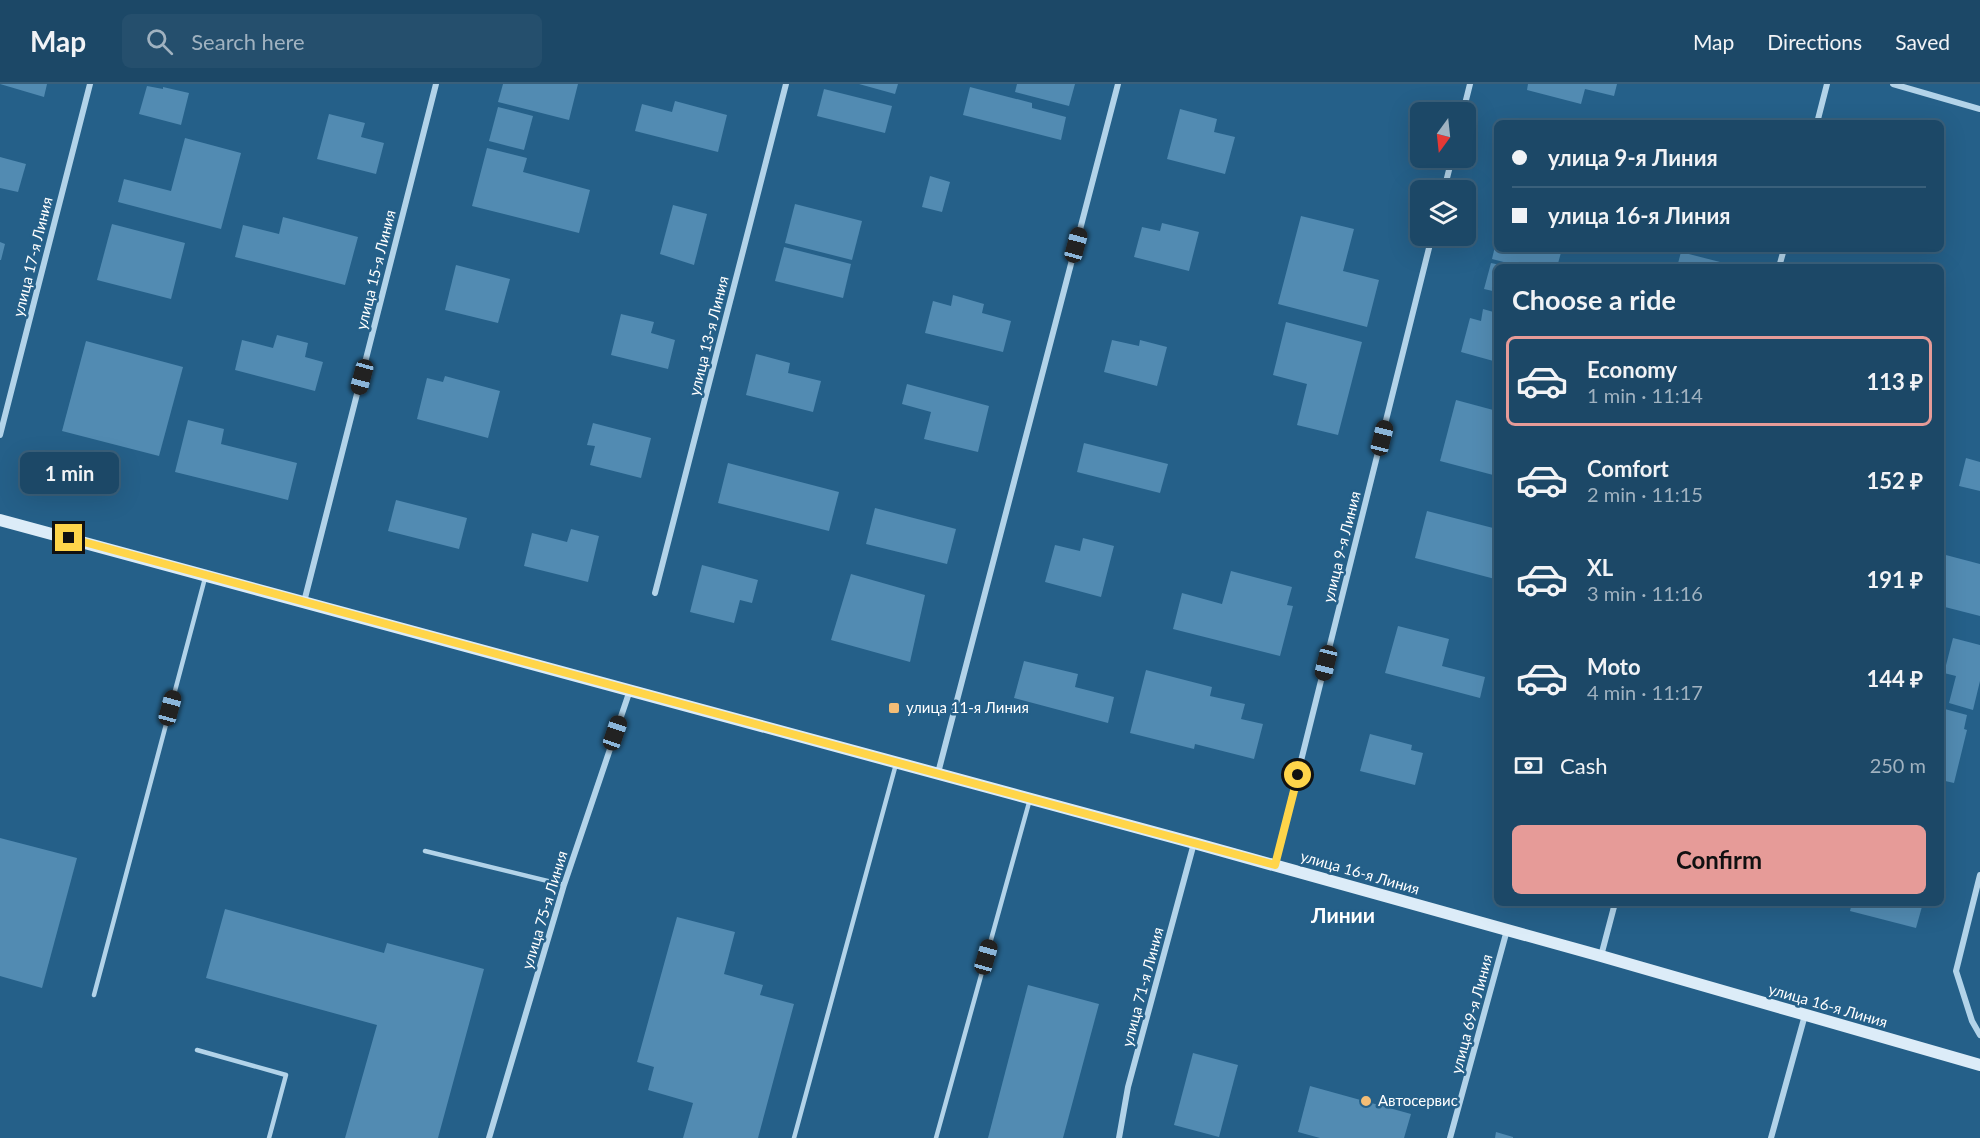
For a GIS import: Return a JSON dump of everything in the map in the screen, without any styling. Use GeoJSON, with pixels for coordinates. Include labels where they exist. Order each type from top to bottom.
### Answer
{"type":"FeatureCollection","features":[{"type":"Feature","properties":{"kind":"main road","name":"улица 16-я Линия"},"geometry":{"type":"LineString","coordinates":[[0,520],[1275,865],[1980,1065]]}},
{"type":"Feature","properties":{"kind":"street","name":"улица 17-я Линия"},"geometry":{"type":"LineString","coordinates":[[0,435],[90,84]]}},
{"type":"Feature","properties":{"kind":"street","name":"улица 15-я Линия"},"geometry":{"type":"LineString","coordinates":[[304,602],[436,84]]}},
{"type":"Feature","properties":{"kind":"street","name":"улица 13-я Линия"},"geometry":{"type":"LineString","coordinates":[[655,593],[786,84]]}},
{"type":"Feature","properties":{"kind":"street"},"geometry":{"type":"LineString","coordinates":[[938,774],[1118,84]]}},
{"type":"Feature","properties":{"kind":"street"},"geometry":{"type":"LineString","coordinates":[[1466,102],[1470,84]]}},
{"type":"Feature","properties":{"kind":"street"},"geometry":{"type":"LineString","coordinates":[[1817,120],[1827,84]]}},
{"type":"Feature","properties":{"kind":"street"},"geometry":{"type":"LineString","coordinates":[[1893,84],[1980,109]]}},
{"type":"Feature","properties":{"kind":"street","name":"улица 9-я Линия"},"geometry":{"type":"LineString","coordinates":[[1275,865],[1430,246]]}},
{"type":"Feature","properties":{"kind":"street","name":"улица 75-я Линия"},"geometry":{"type":"LineString","coordinates":[[489,1138],[564,885],[630,690]]}},
{"type":"Feature","properties":{"kind":"street","name":"улица 71-я Линия"},"geometry":{"type":"LineString","coordinates":[[1119,1138],[1128,1087],[1194,843]]}},
{"type":"Feature","properties":{"kind":"street"},"geometry":{"type":"LineString","coordinates":[[1980,875],[1956,971],[1972,1022],[1980,1035]]}},
{"type":"Feature","properties":{"kind":"street"},"geometry":{"type":"LineString","coordinates":[[1601,956],[1614,906]]}},
{"type":"Feature","properties":{"kind":"street","name":"улица 69-я Линия"},"geometry":{"type":"LineString","coordinates":[[1450,1138],[1507,930]]}},
{"type":"Feature","properties":{"kind":"street"},"geometry":{"type":"LineString","coordinates":[[1771,1138],[1805,1015]]}},
{"type":"Feature","properties":{"kind":"lane"},"geometry":{"type":"LineString","coordinates":[[94,995],[206,576]]}},
{"type":"Feature","properties":{"kind":"lane"},"geometry":{"type":"LineString","coordinates":[[794,1138],[897,762]]}},
{"type":"Feature","properties":{"kind":"lane"},"geometry":{"type":"LineString","coordinates":[[936,1138],[1030,799]]}},
{"type":"Feature","properties":{"kind":"lane"},"geometry":{"type":"LineString","coordinates":[[425,850],[564,885]]}},
{"type":"Feature","properties":{"kind":"lane"},"geometry":{"type":"LineString","coordinates":[[197,1050],[286,1075],[269,1138]]}},
{"type":"Feature","properties":{"kind":"building"},"geometry":{"type":"Polygon","coordinates":[[[0,84],[47,84],[44,97],[0,84]]]}},
{"type":"Feature","properties":{"kind":"building"},"geometry":{"type":"Polygon","coordinates":[[[503,84],[578,84],[569,120],[498,102],[503,84]]]}},
{"type":"Feature","properties":{"kind":"building"},"geometry":{"type":"Polygon","coordinates":[[[859,84],[898,84],[895,94],[859,84]]]}},
{"type":"Feature","properties":{"kind":"building"},"geometry":{"type":"Polygon","coordinates":[[[1017,84],[1075,84],[1069,106],[1015,92],[1017,84]]]}},
{"type":"Feature","properties":{"kind":"building"},"geometry":{"type":"Polygon","coordinates":[[[1528,84],[1617,84],[1614,96],[1585,89],[1581,104],[1527,90],[1528,84]]]}},
{"type":"Feature","properties":{"kind":"building"},"geometry":{"type":"Polygon","coordinates":[[[147,86],[189,93],[181,125],[139,114],[147,86]]]}},
{"type":"Feature","properties":{"kind":"building"},"geometry":{"type":"Polygon","coordinates":[[[970,87],[1032,103],[1032,108],[1066,117],[1061,140],[963,115],[970,87]]]}},
{"type":"Feature","properties":{"kind":"building"},"geometry":{"type":"Polygon","coordinates":[[[824,89],[892,106],[885,133],[817,116],[824,89]]]}},
{"type":"Feature","properties":{"kind":"building"},"geometry":{"type":"Polygon","coordinates":[[[675,101],[727,115],[718,152],[635,131],[642,104],[672,112],[675,101]]]}},
{"type":"Feature","properties":{"kind":"building"},"geometry":{"type":"Polygon","coordinates":[[[498,107],[533,116],[524,150],[489,141],[498,107]]]}},
{"type":"Feature","properties":{"kind":"building"},"geometry":{"type":"Polygon","coordinates":[[[1180,109],[1217,119],[1214,132],[1235,137],[1225,174],[1167,159],[1180,109]]]}},
{"type":"Feature","properties":{"kind":"building"},"geometry":{"type":"Polygon","coordinates":[[[329,114],[365,123],[361,137],[384,143],[376,174],[317,159],[329,114]]]}},
{"type":"Feature","properties":{"kind":"building"},"geometry":{"type":"Polygon","coordinates":[[[185,138],[241,153],[221,229],[118,202],[124,179],[171,191],[185,138]]]}},
{"type":"Feature","properties":{"kind":"building"},"geometry":{"type":"Polygon","coordinates":[[[487,148],[527,158],[523,172],[590,190],[579,233],[472,206],[487,148]]]}},
{"type":"Feature","properties":{"kind":"building"},"geometry":{"type":"Polygon","coordinates":[[[0,157],[26,164],[18,192],[0,188],[0,157]]]}},
{"type":"Feature","properties":{"kind":"building"},"geometry":{"type":"Polygon","coordinates":[[[930,176],[950,182],[942,212],[922,207],[930,176]]]}},
{"type":"Feature","properties":{"kind":"building"},"geometry":{"type":"Polygon","coordinates":[[[795,204],[862,221],[852,260],[785,243],[795,204]]]}},
{"type":"Feature","properties":{"kind":"building"},"geometry":{"type":"Polygon","coordinates":[[[673,205],[707,214],[694,265],[660,254],[673,205]]]}},
{"type":"Feature","properties":{"kind":"building"},"geometry":{"type":"Polygon","coordinates":[[[1301,216],[1354,229],[1343,271],[1379,280],[1367,327],[1278,304],[1301,216]]]}},
{"type":"Feature","properties":{"kind":"building"},"geometry":{"type":"Polygon","coordinates":[[[283,217],[358,237],[345,285],[235,257],[243,225],[279,234],[283,217]]]}},
{"type":"Feature","properties":{"kind":"building"},"geometry":{"type":"Polygon","coordinates":[[[1162,223],[1199,232],[1189,271],[1134,257],[1142,227],[1160,231],[1162,223]]]}},
{"type":"Feature","properties":{"kind":"building"},"geometry":{"type":"Polygon","coordinates":[[[112,224],[185,243],[171,299],[97,280],[112,224]]]}},
{"type":"Feature","properties":{"kind":"building"},"geometry":{"type":"Polygon","coordinates":[[[0,242],[5,244],[1,260],[0,260],[0,242]]]}},
{"type":"Feature","properties":{"kind":"building"},"geometry":{"type":"Polygon","coordinates":[[[784,247],[851,264],[843,298],[775,281],[784,247]]]}},
{"type":"Feature","properties":{"kind":"building"},"geometry":{"type":"Polygon","coordinates":[[[1494,250],[1561,252],[1558,264],[1511,264],[1492,259],[1494,250]]]}},
{"type":"Feature","properties":{"kind":"building"},"geometry":{"type":"Polygon","coordinates":[[[1681,252],[1720,262],[1719,264],[1678,264],[1681,252]]]}},
{"type":"Feature","properties":{"kind":"building"},"geometry":{"type":"Polygon","coordinates":[[[1491,263],[1496,264],[1494,291],[1484,289],[1491,263]]]}},
{"type":"Feature","properties":{"kind":"building"},"geometry":{"type":"Polygon","coordinates":[[[456,265],[510,279],[498,323],[445,310],[456,265]]]}},
{"type":"Feature","properties":{"kind":"building"},"geometry":{"type":"Polygon","coordinates":[[[953,295],[984,304],[982,313],[1011,321],[1003,352],[925,333],[933,301],[951,306],[953,295]]]}},
{"type":"Feature","properties":{"kind":"building"},"geometry":{"type":"Polygon","coordinates":[[[1483,309],[1494,312],[1494,361],[1461,352],[1470,318],[1481,321],[1483,309]]]}},
{"type":"Feature","properties":{"kind":"building"},"geometry":{"type":"Polygon","coordinates":[[[621,314],[654,322],[651,333],[675,340],[668,369],[611,355],[621,314]]]}},
{"type":"Feature","properties":{"kind":"building"},"geometry":{"type":"Polygon","coordinates":[[[1286,322],[1362,342],[1338,435],[1297,425],[1307,384],[1273,375],[1286,322]]]}},
{"type":"Feature","properties":{"kind":"building"},"geometry":{"type":"Polygon","coordinates":[[[277,335],[308,343],[305,357],[323,362],[315,391],[235,370],[242,340],[273,348],[277,335]]]}},
{"type":"Feature","properties":{"kind":"building"},"geometry":{"type":"Polygon","coordinates":[[[1112,340],[1139,346],[1140,340],[1167,347],[1157,386],[1104,372],[1112,340]]]}},
{"type":"Feature","properties":{"kind":"building"},"geometry":{"type":"Polygon","coordinates":[[[86,341],[183,367],[159,456],[62,431],[86,341]]]}},
{"type":"Feature","properties":{"kind":"building"},"geometry":{"type":"Polygon","coordinates":[[[756,354],[790,363],[788,373],[821,381],[813,412],[746,395],[756,354]]]}},
{"type":"Feature","properties":{"kind":"building"},"geometry":{"type":"Polygon","coordinates":[[[445,376],[500,391],[488,438],[417,419],[427,378],[443,382],[445,376]]]}},
{"type":"Feature","properties":{"kind":"building"},"geometry":{"type":"Polygon","coordinates":[[[907,384],[989,406],[978,452],[924,439],[931,412],[902,404],[907,384]]]}},
{"type":"Feature","properties":{"kind":"building"},"geometry":{"type":"Polygon","coordinates":[[[1456,400],[1494,410],[1494,475],[1440,461],[1456,400]]]}},
{"type":"Feature","properties":{"kind":"building"},"geometry":{"type":"Polygon","coordinates":[[[188,420],[224,429],[221,444],[297,463],[288,500],[175,472],[188,420]]]}},
{"type":"Feature","properties":{"kind":"building"},"geometry":{"type":"Polygon","coordinates":[[[593,423],[651,438],[641,478],[590,465],[595,446],[587,445],[593,423]]]}},
{"type":"Feature","properties":{"kind":"building"},"geometry":{"type":"Polygon","coordinates":[[[1084,443],[1168,464],[1160,493],[1077,472],[1084,443]]]}},
{"type":"Feature","properties":{"kind":"building"},"geometry":{"type":"Polygon","coordinates":[[[1966,458],[1980,462],[1980,491],[1959,486],[1966,458]]]}},
{"type":"Feature","properties":{"kind":"building"},"geometry":{"type":"Polygon","coordinates":[[[728,463],[839,492],[829,531],[718,503],[728,463]]]}},
{"type":"Feature","properties":{"kind":"building"},"geometry":{"type":"Polygon","coordinates":[[[396,500],[467,518],[459,549],[388,531],[396,500]]]}},
{"type":"Feature","properties":{"kind":"building"},"geometry":{"type":"Polygon","coordinates":[[[875,508],[956,529],[947,564],[866,544],[875,508]]]}},
{"type":"Feature","properties":{"kind":"building"},"geometry":{"type":"Polygon","coordinates":[[[1427,511],[1494,528],[1494,579],[1415,558],[1427,511]]]}},
{"type":"Feature","properties":{"kind":"building"},"geometry":{"type":"Polygon","coordinates":[[[571,529],[599,536],[588,582],[524,566],[532,533],[567,542],[571,529]]]}},
{"type":"Feature","properties":{"kind":"building"},"geometry":{"type":"Polygon","coordinates":[[[1083,538],[1114,546],[1101,597],[1045,582],[1055,545],[1080,551],[1083,538]]]}},
{"type":"Feature","properties":{"kind":"building"},"geometry":{"type":"Polygon","coordinates":[[[1944,555],[1980,564],[1980,616],[1944,607],[1944,555]]]}},
{"type":"Feature","properties":{"kind":"building"},"geometry":{"type":"Polygon","coordinates":[[[702,565],[758,580],[752,603],[740,600],[734,623],[690,612],[702,565]]]}},
{"type":"Feature","properties":{"kind":"building"},"geometry":{"type":"Polygon","coordinates":[[[1231,571],[1292,587],[1287,605],[1293,606],[1280,656],[1173,629],[1182,593],[1222,604],[1231,571]]]}},
{"type":"Feature","properties":{"kind":"building"},"geometry":{"type":"Polygon","coordinates":[[[851,574],[925,595],[910,662],[831,640],[851,574]]]}},
{"type":"Feature","properties":{"kind":"building"},"geometry":{"type":"Polygon","coordinates":[[[1398,626],[1449,639],[1442,666],[1485,677],[1480,698],[1385,673],[1398,626]]]}},
{"type":"Feature","properties":{"kind":"building"},"geometry":{"type":"Polygon","coordinates":[[[1953,638],[1980,645],[1980,681],[1973,710],[1949,703],[1956,676],[1944,673],[1953,638]]]}},
{"type":"Feature","properties":{"kind":"building"},"geometry":{"type":"Polygon","coordinates":[[[1024,661],[1078,674],[1075,687],[1114,697],[1108,723],[1014,698],[1024,661]]]}},
{"type":"Feature","properties":{"kind":"building"},"geometry":{"type":"Polygon","coordinates":[[[1146,670],[1212,687],[1210,696],[1245,704],[1241,719],[1263,724],[1254,759],[1195,744],[1194,749],[1130,733],[1146,670]]]}},
{"type":"Feature","properties":{"kind":"building"},"geometry":{"type":"Polygon","coordinates":[[[1944,709],[1967,715],[1964,729],[1967,730],[1954,783],[1944,781],[1944,709]]]}},
{"type":"Feature","properties":{"kind":"building"},"geometry":{"type":"Polygon","coordinates":[[[1370,734],[1412,745],[1411,750],[1423,753],[1415,785],[1360,771],[1370,734]]]}},
{"type":"Feature","properties":{"kind":"building"},"geometry":{"type":"Polygon","coordinates":[[[0,838],[77,858],[42,988],[0,976],[0,838]]]}},
{"type":"Feature","properties":{"kind":"building"},"geometry":{"type":"Polygon","coordinates":[[[1851,906],[1922,906],[1916,928],[1850,911],[1851,906]]]}},
{"type":"Feature","properties":{"kind":"building"},"geometry":{"type":"Polygon","coordinates":[[[225,909],[384,953],[387,943],[484,969],[438,1138],[345,1138],[377,1025],[206,978],[225,909]]]}},
{"type":"Feature","properties":{"kind":"building"},"geometry":{"type":"Polygon","coordinates":[[[677,917],[735,932],[724,974],[763,985],[760,995],[794,1004],[758,1138],[683,1138],[693,1103],[648,1090],[654,1067],[637,1062],[677,917]]]}},
{"type":"Feature","properties":{"kind":"building"},"geometry":{"type":"Polygon","coordinates":[[[1028,985],[1099,1004],[1063,1138],[988,1138],[1028,985]]]}},
{"type":"Feature","properties":{"kind":"building"},"geometry":{"type":"Polygon","coordinates":[[[1193,1053],[1238,1065],[1219,1137],[1174,1125],[1193,1053]]]}},
{"type":"Feature","properties":{"kind":"building"},"geometry":{"type":"Polygon","coordinates":[[[1310,1086],[1411,1114],[1404,1138],[1320,1138],[1298,1132],[1310,1086]]]}},
{"type":"Feature","properties":{"kind":"building"},"geometry":{"type":"Polygon","coordinates":[[[1496,1132],[1513,1137],[1513,1138],[1495,1138],[1496,1132]]]}},
{"type":"Feature","properties":{"kind":"place","name":"улица 11-я Линия"},"geometry":{"type":"Point","coordinates":[894,708]}},
{"type":"Feature","properties":{"kind":"place","name":"Автосервис"},"geometry":{"type":"Point","coordinates":[1366,1101]}},
{"type":"Feature","properties":{"kind":"district","name":"Линии"},"geometry":{"type":"Point","coordinates":[1343,916]}},
{"type":"Feature","properties":{"kind":"route"},"geometry":{"type":"LineString","coordinates":[[69,538],[1275,865],[1298,775]]}}]}
